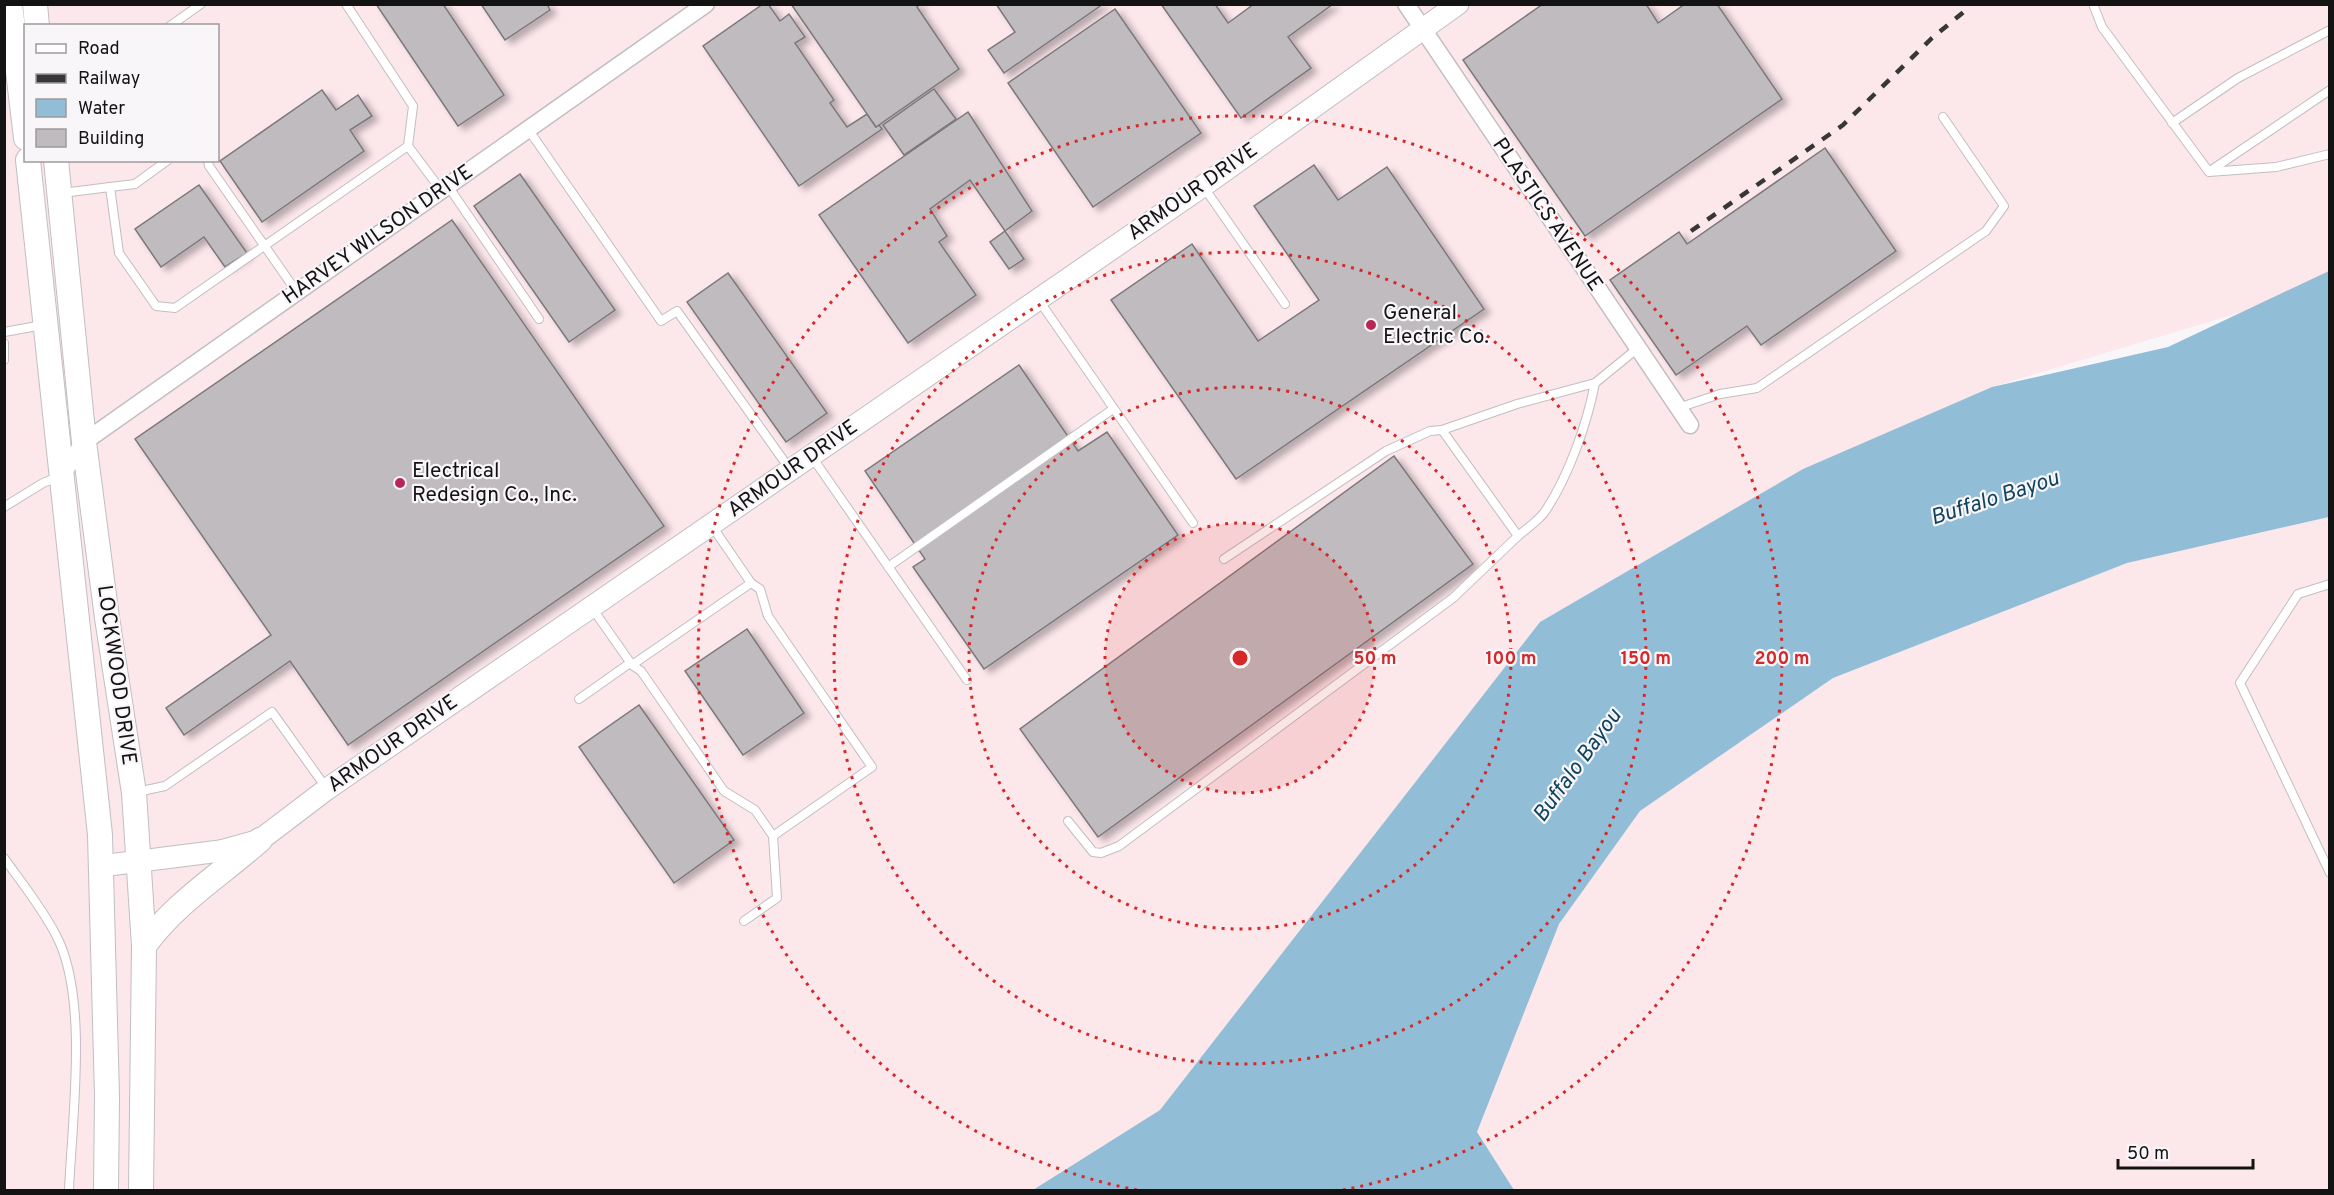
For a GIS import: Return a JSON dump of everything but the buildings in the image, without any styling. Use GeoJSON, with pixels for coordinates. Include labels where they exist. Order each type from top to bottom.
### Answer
{"type":"FeatureCollection","features":[{"type":"Feature","properties":{"kind":"main road"},"geometry":{"type":"LineString","coordinates":[[10,4],[24,121]]}},
{"type":"Feature","properties":{"kind":"main road"},"geometry":{"type":"LineString","coordinates":[[35,4],[37,24]]}},
{"type":"Feature","properties":{"kind":"main road","name":"LOCKWOOD DRIVE"},"geometry":{"type":"LineString","coordinates":[[28,162],[101,866],[107,1096],[106,1191]]}},
{"type":"Feature","properties":{"kind":"main road","name":"LOCKWOOD DRIVE"},"geometry":{"type":"LineString","coordinates":[[56,162],[62,193],[84,442],[107,618],[134,793],[144,946],[141,1191]]}},
{"type":"Feature","properties":{"kind":"main road"},"geometry":{"type":"LineString","coordinates":[[32,195],[62,193]]}},
{"type":"Feature","properties":{"kind":"main road"},"geometry":{"type":"LineString","coordinates":[[144,946],[160,924],[181,903],[260,840]]}},
{"type":"Feature","properties":{"kind":"street","name":"HARVEY WILSON DRIVE"},"geometry":{"type":"LineString","coordinates":[[61,476],[84,442],[706,4]]}},
{"type":"Feature","properties":{"kind":"street","name":"PLASTICS AVENUE"},"geometry":{"type":"LineString","coordinates":[[1406,4],[1690,425]]}},
{"type":"Feature","properties":{"kind":"street","name":"ARMOUR DRIVE"},"geometry":{"type":"LineString","coordinates":[[101,866],[220,851],[260,840],[327,789],[1203,186],[1458,4]]}},
{"type":"Feature","properties":{"kind":"lane"},"geometry":{"type":"LineString","coordinates":[[173,24],[201,4]]}},
{"type":"Feature","properties":{"kind":"lane"},"geometry":{"type":"LineString","coordinates":[[346,4],[413,106],[408,146],[444,188],[539,318]]}},
{"type":"Feature","properties":{"kind":"lane"},"geometry":{"type":"LineString","coordinates":[[2093,4],[2102,27],[2209,172]]}},
{"type":"Feature","properties":{"kind":"lane"},"geometry":{"type":"LineString","coordinates":[[2172,123],[2238,78],[2330,30]]}},
{"type":"Feature","properties":{"kind":"lane"},"geometry":{"type":"LineString","coordinates":[[2209,172],[2330,90]]}},
{"type":"Feature","properties":{"kind":"lane"},"geometry":{"type":"LineString","coordinates":[[1678,408],[1720,394],[1757,388],[1986,231],[2004,206],[1943,117]]}},
{"type":"Feature","properties":{"kind":"lane"},"geometry":{"type":"LineString","coordinates":[[528,129],[661,321],[677,311],[791,471]]}},
{"type":"Feature","properties":{"kind":"lane"},"geometry":{"type":"LineString","coordinates":[[110,187],[119,254],[156,306],[175,308],[408,146]]}},
{"type":"Feature","properties":{"kind":"lane"},"geometry":{"type":"LineString","coordinates":[[2209,172],[2276,167],[2330,154]]}},
{"type":"Feature","properties":{"kind":"lane"},"geometry":{"type":"LineString","coordinates":[[62,193],[135,184],[165,162]]}},
{"type":"Feature","properties":{"kind":"lane"},"geometry":{"type":"LineString","coordinates":[[208,162],[296,291]]}},
{"type":"Feature","properties":{"kind":"lane"},"geometry":{"type":"LineString","coordinates":[[1203,186],[1285,304]]}},
{"type":"Feature","properties":{"kind":"lane"},"geometry":{"type":"LineString","coordinates":[[1037,299],[1193,523]]}},
{"type":"Feature","properties":{"kind":"lane"},"geometry":{"type":"LineString","coordinates":[[4,332],[46,324]]}},
{"type":"Feature","properties":{"kind":"lane"},"geometry":{"type":"LineString","coordinates":[[4,343],[4,360]]}},
{"type":"Feature","properties":{"kind":"lane"},"geometry":{"type":"LineString","coordinates":[[1224,559],[1386,451],[1430,431],[1442,430],[1517,404],[1595,383],[1638,348]]}},
{"type":"Feature","properties":{"kind":"lane"},"geometry":{"type":"LineString","coordinates":[[1068,821],[1093,852],[1101,853],[1119,846],[1453,598],[1545,512],[1589,416],[1595,383]]}},
{"type":"Feature","properties":{"kind":"lane"},"geometry":{"type":"LineString","coordinates":[[888,567],[1113,409]]}},
{"type":"Feature","properties":{"kind":"lane"},"geometry":{"type":"LineString","coordinates":[[1442,430],[1518,536]]}},
{"type":"Feature","properties":{"kind":"lane"},"geometry":{"type":"LineString","coordinates":[[811,456],[967,680]]}},
{"type":"Feature","properties":{"kind":"lane"},"geometry":{"type":"LineString","coordinates":[[4,507],[43,483],[61,476]]}},
{"type":"Feature","properties":{"kind":"lane"},"geometry":{"type":"LineString","coordinates":[[711,525],[751,583],[760,589],[768,616],[872,767],[773,836]]}},
{"type":"Feature","properties":{"kind":"lane"},"geometry":{"type":"LineString","coordinates":[[579,699],[751,583]]}},
{"type":"Feature","properties":{"kind":"lane"},"geometry":{"type":"LineString","coordinates":[[2328,867],[2240,683],[2298,594],[2330,584]]}},
{"type":"Feature","properties":{"kind":"lane"},"geometry":{"type":"LineString","coordinates":[[592,608],[631,664],[650,684],[724,791],[755,810],[773,836],[777,898],[744,921]]}},
{"type":"Feature","properties":{"kind":"lane"},"geometry":{"type":"LineString","coordinates":[[134,793],[165,786],[272,712],[327,789]]}},
{"type":"Feature","properties":{"kind":"lane"},"geometry":{"type":"LineString","coordinates":[[4,858],[57,936],[74,992],[75,1033],[69,1191]]}},
{"type":"Feature","properties":{"kind":"shaded area"},"geometry":{"type":"Polygon","coordinates":[[[5,5],[2329,5],[2329,276],[2245,311],[1992,387],[1803,469],[1540,622],[1160,1110],[1033,1190],[5,1190],[5,5]]]}},
{"type":"Feature","properties":{"kind":"shaded area"},"geometry":{"type":"Polygon","coordinates":[[[2329,517],[2329,1190],[1514,1190],[1477,1132],[1559,924],[1640,811],[1833,678],[2127,563],[2329,517]]]}},
{"type":"Feature","properties":{"kind":"water","name":"Buffalo Bayou"},"geometry":{"type":"Polygon","coordinates":[[[2329,271],[2329,517],[2127,563],[1833,678],[1640,811],[1559,924],[1477,1132],[1514,1190],[1033,1190],[1160,1110],[1540,622],[1803,469],[1992,387],[2168,347],[2329,271]]]}},
{"type":"Feature","properties":{"kind":"railway"},"geometry":{"type":"LineString","coordinates":[[1691,231],[1843,125],[1932,38],[1966,10]]}},
{"type":"Feature","properties":{"kind":"place","name":"General Electric Co."},"geometry":{"type":"Point","coordinates":[1371,325]}},
{"type":"Feature","properties":{"kind":"place","name":"Electrical Redesign Co., Inc."},"geometry":{"type":"Point","coordinates":[400,483]}}]}
